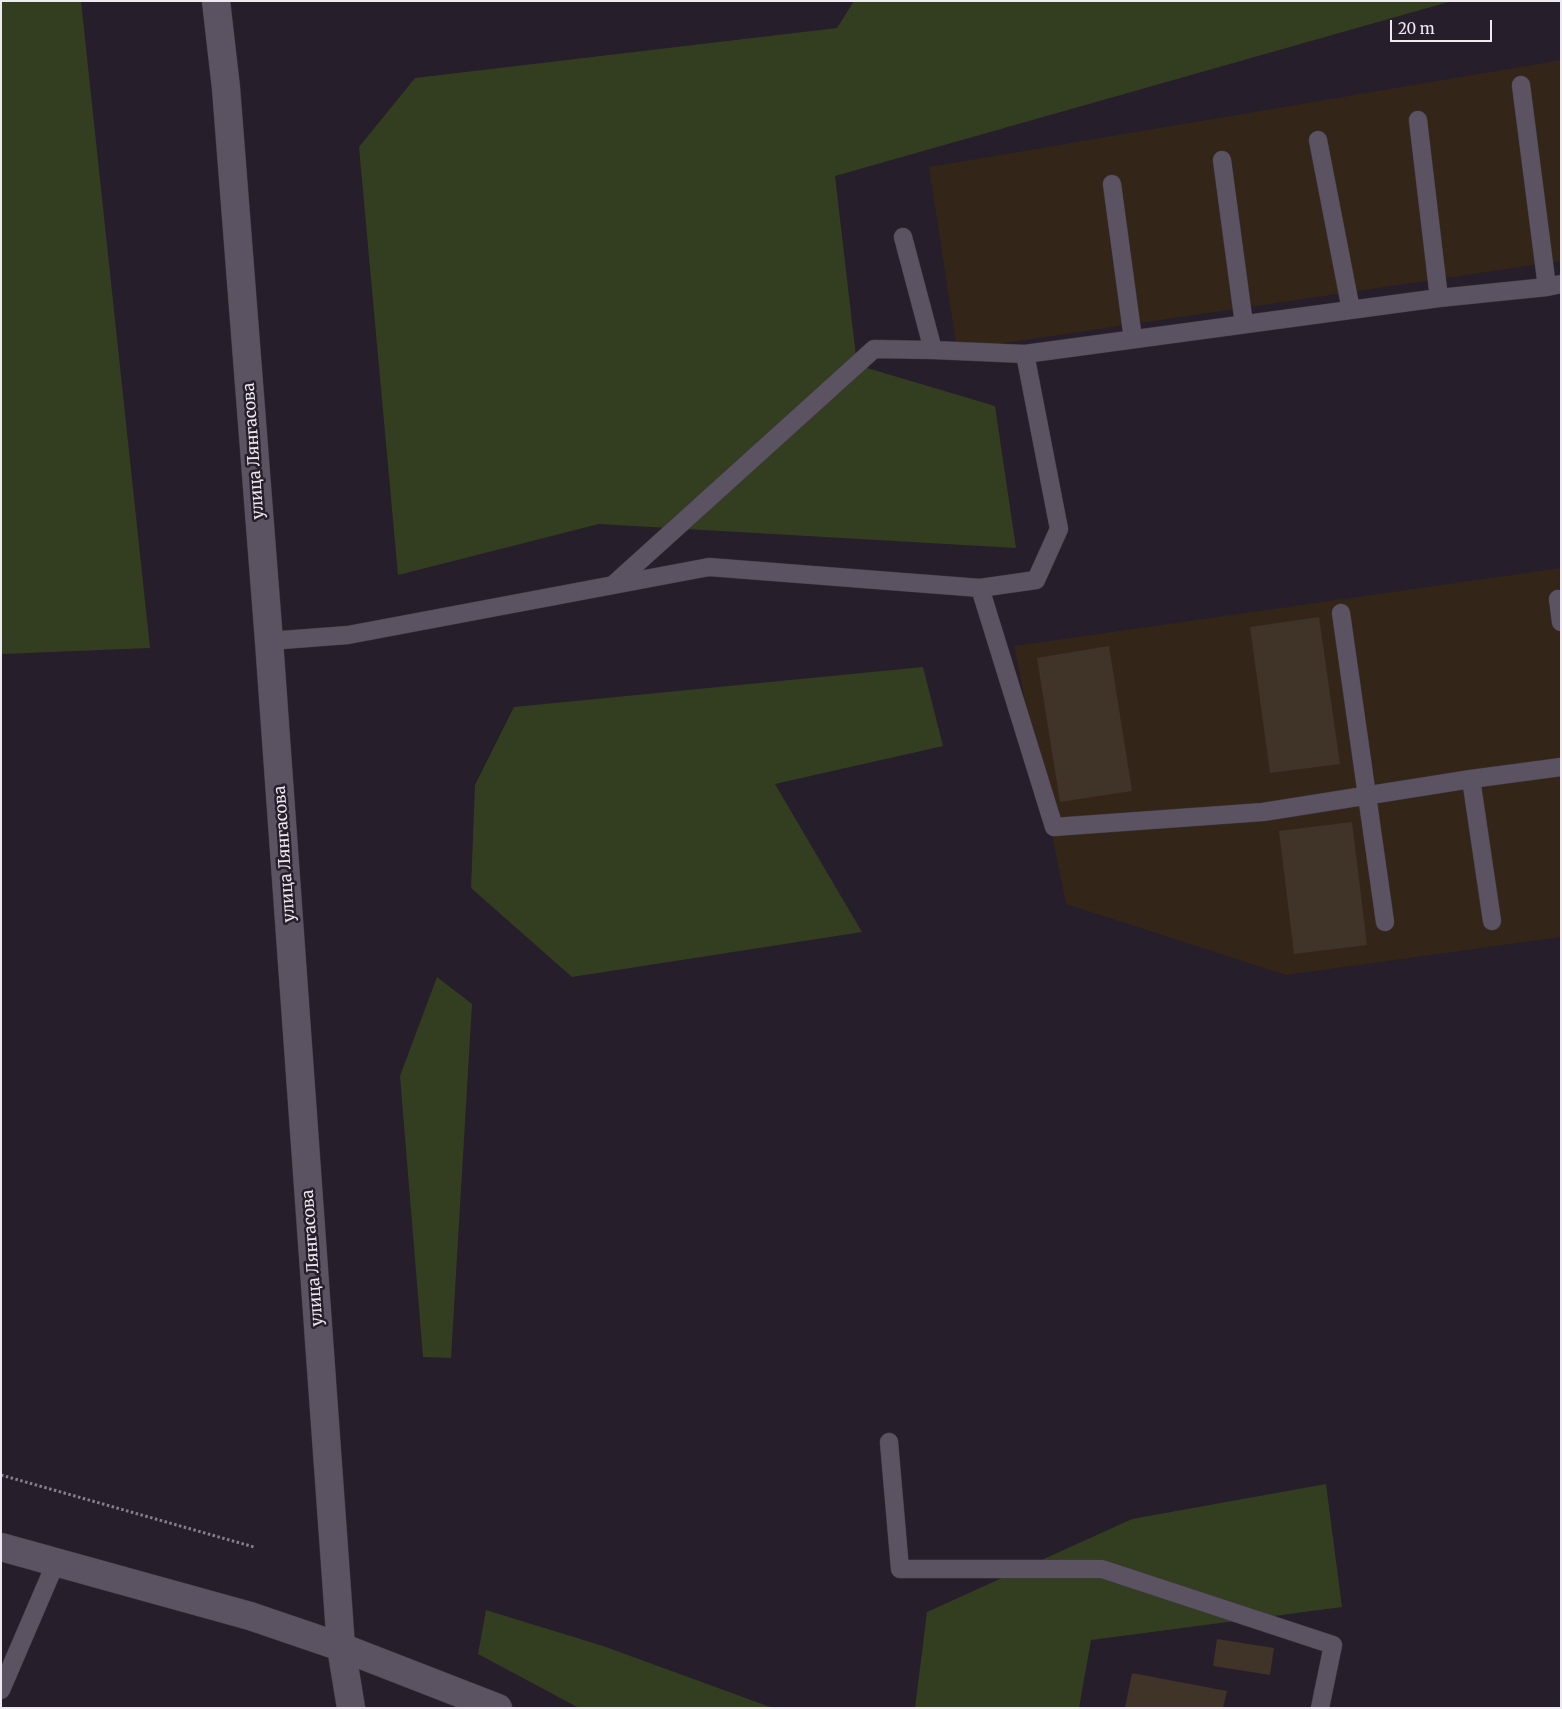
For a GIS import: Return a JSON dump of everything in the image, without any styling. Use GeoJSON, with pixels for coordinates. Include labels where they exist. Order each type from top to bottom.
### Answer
{"type":"FeatureCollection","features":[{"type":"Feature","properties":{"kind":"main road","name":"улица Лянгасова"},"geometry":{"type":"LineString","coordinates":[[216,1],[226,88],[269,640],[341,1647],[351,1708]]}},
{"type":"Feature","properties":{"kind":"main road"},"geometry":{"type":"LineString","coordinates":[[1,1547],[250,1616],[341,1647],[498,1708]]}},
{"type":"Feature","properties":{"kind":"lane"},"geometry":{"type":"LineString","coordinates":[[612,585],[874,349],[1025,354],[1439,298],[1554,285],[1522,85]]}},
{"type":"Feature","properties":{"kind":"lane"},"geometry":{"type":"LineString","coordinates":[[1418,120],[1439,298]]}},
{"type":"Feature","properties":{"kind":"lane"},"geometry":{"type":"LineString","coordinates":[[1318,140],[1351,310]]}},
{"type":"Feature","properties":{"kind":"lane"},"geometry":{"type":"LineString","coordinates":[[1222,160],[1244,324]]}},
{"type":"Feature","properties":{"kind":"lane"},"geometry":{"type":"LineString","coordinates":[[1112,184],[1133,339]]}},
{"type":"Feature","properties":{"kind":"lane"},"geometry":{"type":"LineString","coordinates":[[903,237],[933,350]]}},
{"type":"Feature","properties":{"kind":"lane"},"geometry":{"type":"LineString","coordinates":[[269,640],[348,635],[709,567],[980,588],[1036,580],[1059,529],[1025,354]]}},
{"type":"Feature","properties":{"kind":"lane"},"geometry":{"type":"LineString","coordinates":[[980,588],[1054,827],[1263,812],[1368,794],[1561,767]]}},
{"type":"Feature","properties":{"kind":"lane"},"geometry":{"type":"LineString","coordinates":[[1558,599],[1561,622]]}},
{"type":"Feature","properties":{"kind":"lane"},"geometry":{"type":"LineString","coordinates":[[1341,613],[1385,922]]}},
{"type":"Feature","properties":{"kind":"lane"},"geometry":{"type":"LineString","coordinates":[[1471,779],[1492,921]]}},
{"type":"Feature","properties":{"kind":"lane"},"geometry":{"type":"LineString","coordinates":[[889,1442],[900,1568],[1102,1569],[1333,1645],[1320,1708]]}},
{"type":"Feature","properties":{"kind":"lane"},"geometry":{"type":"LineString","coordinates":[[1,1690],[56,1562]]}},
{"type":"Feature","properties":{"kind":"path"},"geometry":{"type":"LineString","coordinates":[[1,1475],[254,1547]]}},
{"type":"Feature","properties":{"kind":"shaded area"},"geometry":{"type":"Polygon","coordinates":[[[1561,60],[1561,261],[957,350],[929,167],[1561,60]]]}},
{"type":"Feature","properties":{"kind":"shaded area"},"geometry":{"type":"Polygon","coordinates":[[[1561,568],[1561,937],[1286,975],[1066,904],[1014,646],[1561,568]]]}},
{"type":"Feature","properties":{"kind":"green space"},"geometry":{"type":"Polygon","coordinates":[[[1,1],[81,1],[150,648],[1,654],[1,1]]]}},
{"type":"Feature","properties":{"kind":"green space"},"geometry":{"type":"Polygon","coordinates":[[[854,1],[1452,1],[835,176],[857,365],[995,406],[1016,548],[599,524],[398,575],[359,147],[415,78],[837,28],[854,1]]]}},
{"type":"Feature","properties":{"kind":"green space"},"geometry":{"type":"Polygon","coordinates":[[[923,667],[943,746],[775,784],[862,932],[572,977],[471,888],[475,785],[514,707],[923,667]]]}},
{"type":"Feature","properties":{"kind":"green space"},"geometry":{"type":"Polygon","coordinates":[[[437,977],[472,1004],[451,1358],[423,1357],[400,1076],[437,977]]]}},
{"type":"Feature","properties":{"kind":"green space"},"geometry":{"type":"Polygon","coordinates":[[[1326,1484],[1342,1607],[1091,1640],[1079,1708],[915,1708],[927,1612],[1132,1519],[1326,1484]]]}},
{"type":"Feature","properties":{"kind":"green space"},"geometry":{"type":"Polygon","coordinates":[[[486,1610],[603,1646],[773,1708],[579,1708],[478,1654],[486,1610]]]}},
{"type":"Feature","properties":{"kind":"building"},"geometry":{"type":"Polygon","coordinates":[[[1319,617],[1340,764],[1270,773],[1250,627],[1319,617]]]}},
{"type":"Feature","properties":{"kind":"building"},"geometry":{"type":"Polygon","coordinates":[[[1109,646],[1132,791],[1060,802],[1037,658],[1109,646]]]}},
{"type":"Feature","properties":{"kind":"building"},"geometry":{"type":"Polygon","coordinates":[[[1352,822],[1367,945],[1294,954],[1279,831],[1352,822]]]}},
{"type":"Feature","properties":{"kind":"building"},"geometry":{"type":"Polygon","coordinates":[[[1217,1639],[1274,1648],[1270,1675],[1213,1666],[1217,1639]]]}},
{"type":"Feature","properties":{"kind":"building"},"geometry":{"type":"Polygon","coordinates":[[[1132,1673],[1227,1691],[1223,1708],[1125,1708],[1132,1673]]]}}]}
